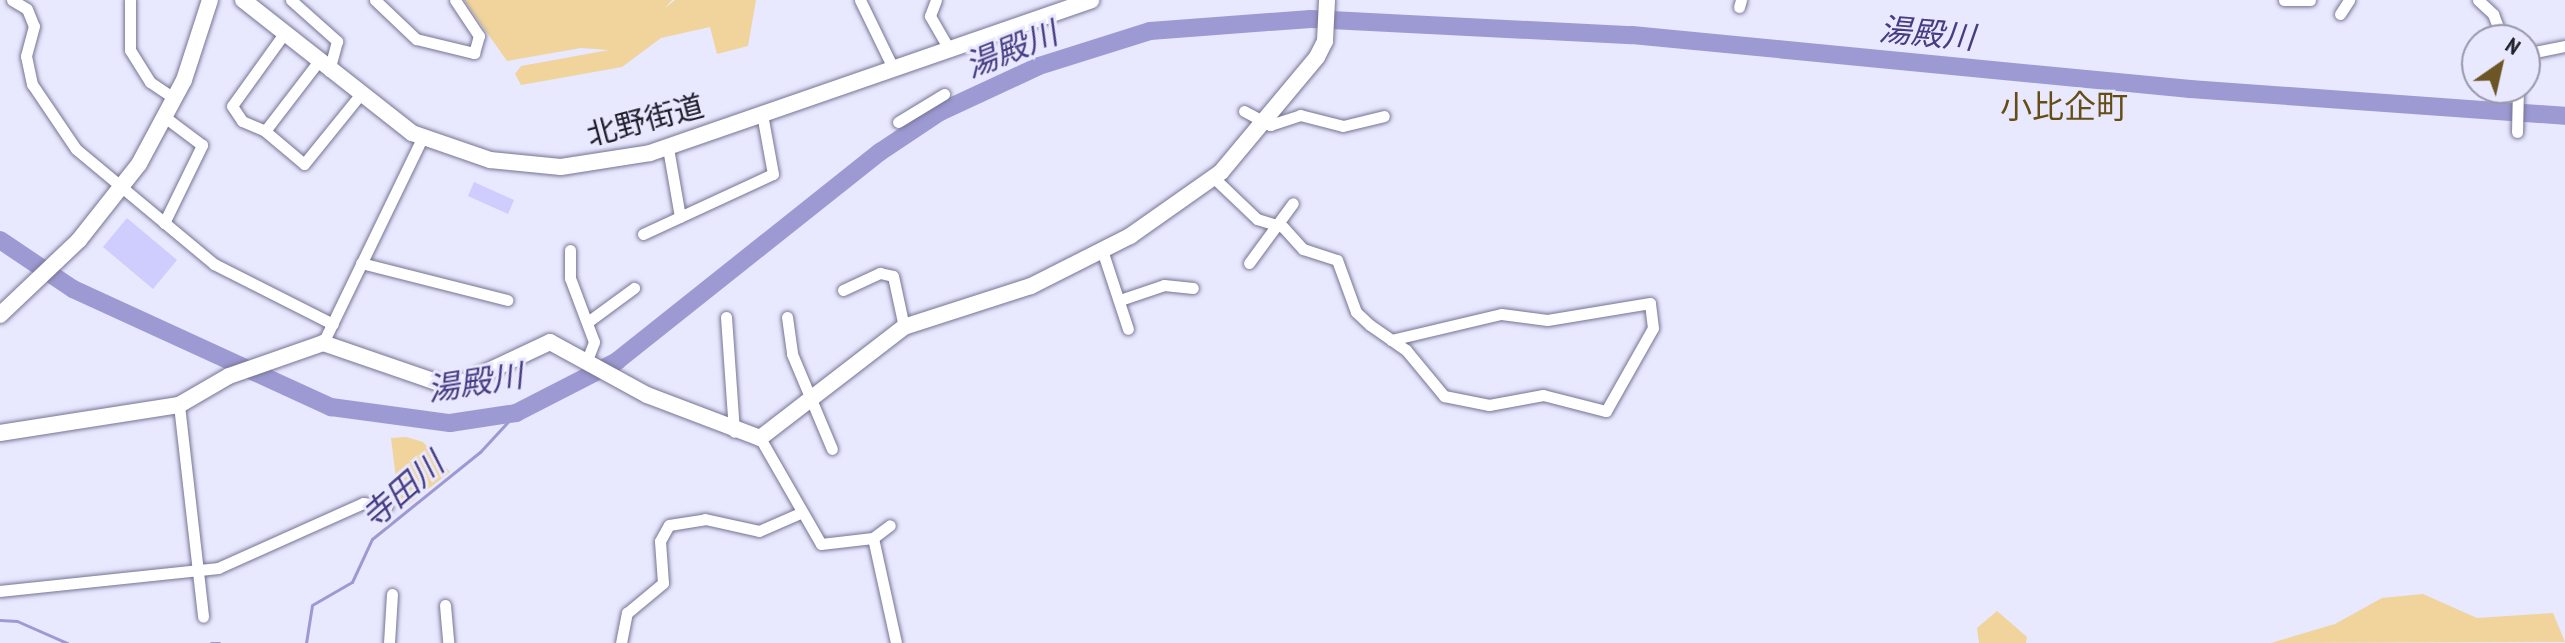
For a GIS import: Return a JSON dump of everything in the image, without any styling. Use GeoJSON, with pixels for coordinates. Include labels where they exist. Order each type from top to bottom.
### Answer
{"type":"FeatureCollection","features":[{"type":"Feature","properties":{"kind":"main road"},"geometry":{"type":"LineString","coordinates":[[0,315],[57,262],[123,187],[175,99],[210,0]]}},
{"type":"Feature","properties":{"kind":"main road","name":"北野街道"},"geometry":{"type":"LineString","coordinates":[[243,0],[359,96],[422,138],[490,160],[549,167],[610,163],[668,148],[1060,5],[1091,0]]}},
{"type":"Feature","properties":{"kind":"main road"},"geometry":{"type":"LineString","coordinates":[[0,433],[179,405],[229,376],[323,343],[445,385],[478,377],[543,343],[588,358],[620,379],[734,432],[760,438],[904,327],[940,311],[988,305],[1102,250],[1213,177],[1264,124],[1317,57],[1325,37],[1327,1]]}},
{"type":"Feature","properties":{"kind":"main road"},"geometry":{"type":"LineString","coordinates":[[0,302],[39,279]]}},
{"type":"Feature","properties":{"kind":"street"},"geometry":{"type":"LineString","coordinates":[[12,0],[27,9],[34,26],[27,66],[41,101],[76,149],[220,268],[333,324]]}},
{"type":"Feature","properties":{"kind":"street"},"geometry":{"type":"LineString","coordinates":[[130,0],[130,50],[150,82],[175,99]]}},
{"type":"Feature","properties":{"kind":"street"},"geometry":{"type":"LineString","coordinates":[[265,131],[324,67],[337,41],[291,0]]}},
{"type":"Feature","properties":{"kind":"street"},"geometry":{"type":"LineString","coordinates":[[375,0],[416,39],[474,53],[479,36],[455,0]]}},
{"type":"Feature","properties":{"kind":"street"},"geometry":{"type":"LineString","coordinates":[[860,0],[892,66]]}},
{"type":"Feature","properties":{"kind":"street"},"geometry":{"type":"LineString","coordinates":[[936,0],[930,16],[948,47]]}},
{"type":"Feature","properties":{"kind":"street"},"geometry":{"type":"LineString","coordinates":[[2284,0],[2310,0]]}},
{"type":"Feature","properties":{"kind":"street"},"geometry":{"type":"LineString","coordinates":[[2340,14],[2349,0]]}},
{"type":"Feature","properties":{"kind":"street"},"geometry":{"type":"LineString","coordinates":[[2478,0],[2493,14],[2497,24]]}},
{"type":"Feature","properties":{"kind":"street"},"geometry":{"type":"LineString","coordinates":[[283,35],[232,106],[242,121],[265,131],[304,164],[359,96]]}},
{"type":"Feature","properties":{"kind":"street"},"geometry":{"type":"LineString","coordinates":[[2541,51],[2565,46]]}},
{"type":"Feature","properties":{"kind":"street"},"geometry":{"type":"LineString","coordinates":[[898,122],[944,94]]}},
{"type":"Feature","properties":{"kind":"street"},"geometry":{"type":"LineString","coordinates":[[2518,131],[2519,104]]}},
{"type":"Feature","properties":{"kind":"street"},"geometry":{"type":"LineString","coordinates":[[1244,111],[1264,124],[1300,115],[1327,125],[1362,125],[1384,116]]}},
{"type":"Feature","properties":{"kind":"street"},"geometry":{"type":"LineString","coordinates":[[643,234],[773,174],[762,114]]}},
{"type":"Feature","properties":{"kind":"street"},"geometry":{"type":"LineString","coordinates":[[164,223],[202,145],[166,118]]}},
{"type":"Feature","properties":{"kind":"street"},"geometry":{"type":"LineString","coordinates":[[323,343],[422,138]]}},
{"type":"Feature","properties":{"kind":"street"},"geometry":{"type":"LineString","coordinates":[[668,148],[680,217]]}},
{"type":"Feature","properties":{"kind":"street"},"geometry":{"type":"LineString","coordinates":[[1213,177],[1245,210],[1275,224],[1303,249],[1337,260],[1356,312],[1391,340],[1444,396],[1489,405],[1543,395],[1606,411],[1653,328],[1650,303],[1547,320],[1501,314],[1391,340]]}},
{"type":"Feature","properties":{"kind":"street"},"geometry":{"type":"LineString","coordinates":[[1249,263],[1293,203]]}},
{"type":"Feature","properties":{"kind":"street"},"geometry":{"type":"LineString","coordinates":[[570,250],[570,278],[589,321],[588,358]]}},
{"type":"Feature","properties":{"kind":"street"},"geometry":{"type":"LineString","coordinates":[[1102,250],[1128,329]]}},
{"type":"Feature","properties":{"kind":"street"},"geometry":{"type":"LineString","coordinates":[[361,263],[507,300]]}},
{"type":"Feature","properties":{"kind":"street"},"geometry":{"type":"LineString","coordinates":[[843,290],[880,273],[893,276],[904,327]]}},
{"type":"Feature","properties":{"kind":"street"},"geometry":{"type":"LineString","coordinates":[[1120,300],[1164,285],[1193,288]]}},
{"type":"Feature","properties":{"kind":"street"},"geometry":{"type":"LineString","coordinates":[[589,321],[634,288]]}},
{"type":"Feature","properties":{"kind":"street"},"geometry":{"type":"LineString","coordinates":[[726,317],[734,432]]}},
{"type":"Feature","properties":{"kind":"street"},"geometry":{"type":"LineString","coordinates":[[787,317],[792,354],[832,449]]}},
{"type":"Feature","properties":{"kind":"street"},"geometry":{"type":"LineString","coordinates":[[179,405],[203,617]]}},
{"type":"Feature","properties":{"kind":"street"},"geometry":{"type":"LineString","coordinates":[[760,438],[800,513],[829,548],[873,538],[890,525]]}},
{"type":"Feature","properties":{"kind":"street"},"geometry":{"type":"LineString","coordinates":[[0,591],[218,568],[363,503],[387,506]]}},
{"type":"Feature","properties":{"kind":"street"},"geometry":{"type":"LineString","coordinates":[[621,643],[627,613],[663,583],[660,541],[669,525],[705,519],[759,531],[800,513]]}},
{"type":"Feature","properties":{"kind":"street"},"geometry":{"type":"LineString","coordinates":[[873,538],[896,643]]}},
{"type":"Feature","properties":{"kind":"street"},"geometry":{"type":"LineString","coordinates":[[389,643],[392,594]]}},
{"type":"Feature","properties":{"kind":"street"},"geometry":{"type":"LineString","coordinates":[[445,605],[448,643]]}},
{"type":"Feature","properties":{"kind":"shaded area"},"geometry":{"type":"Polygon","coordinates":[[[464,0],[672,0],[665,8],[675,0],[756,0],[748,46],[717,54],[710,27],[661,38],[622,67],[521,85],[515,74],[521,66],[609,50],[581,48],[507,61],[464,0]]]}},
{"type":"Feature","properties":{"kind":"shaded area"},"geometry":{"type":"Polygon","coordinates":[[[406,437],[423,442],[450,472],[400,511],[391,438],[406,437]]]}},
{"type":"Feature","properties":{"kind":"shaded area"},"geometry":{"type":"Polygon","coordinates":[[[2423,594],[2477,618],[2553,613],[2565,642],[2271,643],[2335,624],[2382,598],[2423,594]]]}},
{"type":"Feature","properties":{"kind":"shaded area"},"geometry":{"type":"Polygon","coordinates":[[[1997,611],[2027,637],[2026,643],[1979,643],[1977,628],[1997,611]]]}},
{"type":"Feature","properties":{"kind":"building"},"geometry":{"type":"Polygon","coordinates":[[[474,182],[514,200],[508,214],[468,196],[474,182]]]}},
{"type":"Feature","properties":{"kind":"building"},"geometry":{"type":"Polygon","coordinates":[[[127,218],[177,260],[153,289],[103,247],[127,218]]]}},
{"type":"Feature","properties":{"kind":"waterway","name":"湯殿川"},"geometry":{"type":"LineString","coordinates":[[0,240],[73,289],[331,407],[450,423],[516,413],[617,361],[880,152],[940,112],[1039,66],[1150,31],[1311,19],[1632,35],[2190,89],[2565,116]]}},
{"type":"Feature","properties":{"kind":"waterway","name":"寺田川"},"geometry":{"type":"LineString","coordinates":[[306,643],[312,605],[352,582],[372,539],[480,452],[516,413]]}},
{"type":"Feature","properties":{"kind":"waterway","name":"寺田川"},"geometry":{"type":"LineString","coordinates":[[0,620],[17,621],[67,643]]}},
{"type":"Feature","properties":{"kind":"waterway","name":"寺田川"},"geometry":{"type":"LineString","coordinates":[[211,643],[219,643]]}},
{"type":"Feature","properties":{"kind":"district","name":"小比企町"},"geometry":{"type":"Point","coordinates":[2064,106]}}]}
